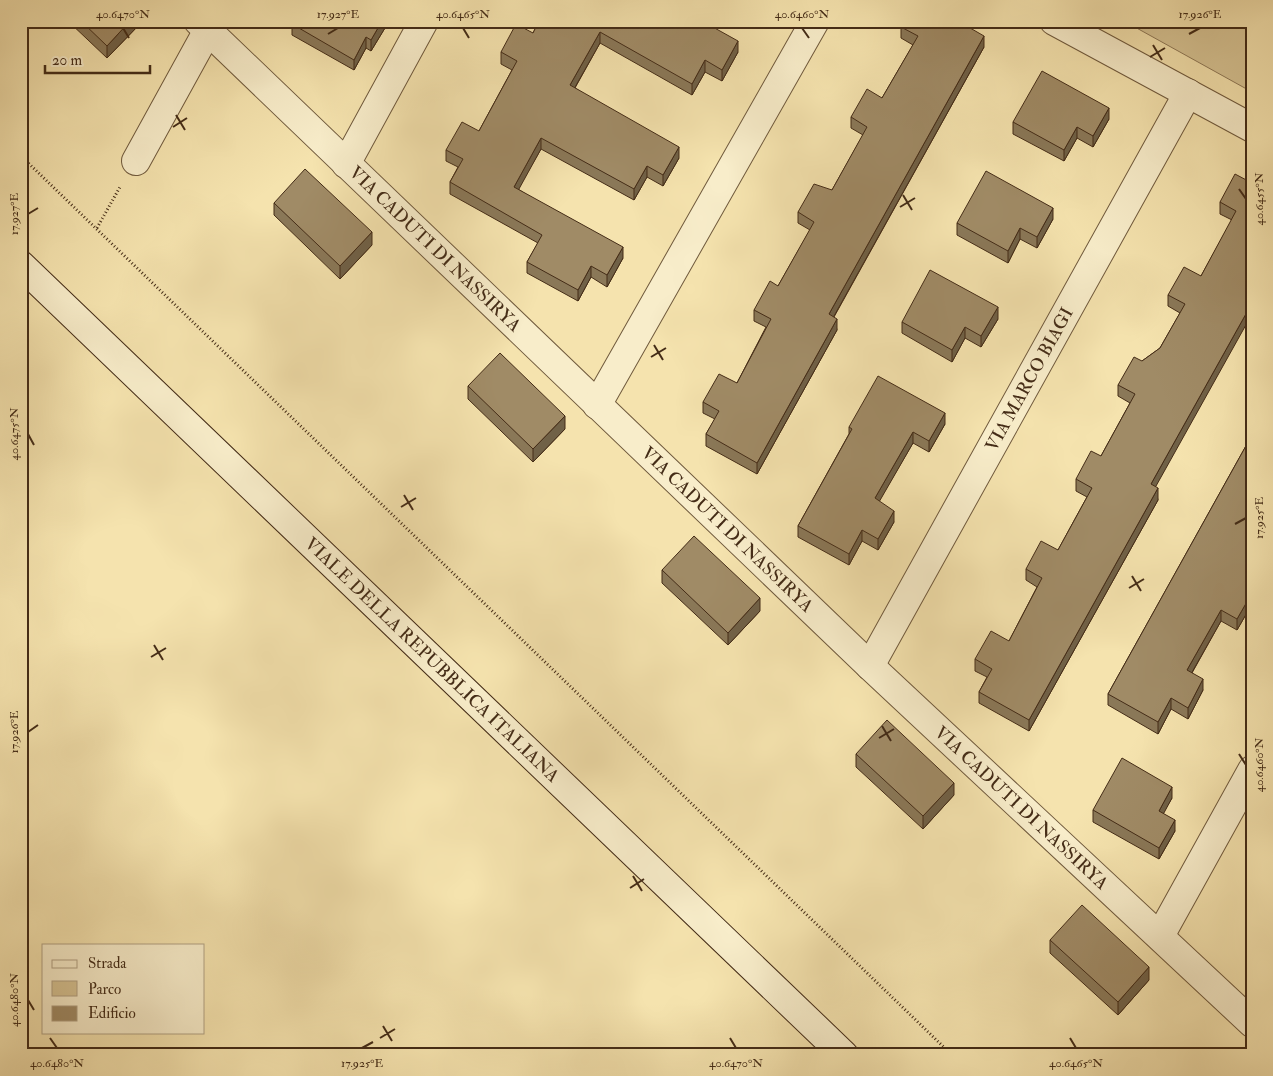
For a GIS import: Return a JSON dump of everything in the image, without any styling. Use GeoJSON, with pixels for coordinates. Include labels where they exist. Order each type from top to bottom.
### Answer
{"type":"FeatureCollection","features":[{"type":"Feature","properties":{"kind":"street"},"geometry":{"type":"LineString","coordinates":[[346,164],[424,21]]}},
{"type":"Feature","properties":{"kind":"street"},"geometry":{"type":"LineString","coordinates":[[597,405],[815,21]]}},
{"type":"Feature","properties":{"kind":"street"},"geometry":{"type":"LineString","coordinates":[[1054,21],[1252,128]]}},
{"type":"Feature","properties":{"kind":"street","name":"VIA CADUTI DI NASSIRYA"},"geometry":{"type":"LineString","coordinates":[[136,161],[206,24],[346,164],[870,666],[1252,1023]]}},
{"type":"Feature","properties":{"kind":"street","name":"VIA MARCO BIAGI"},"geometry":{"type":"LineString","coordinates":[[870,666],[1188,93]]}},
{"type":"Feature","properties":{"kind":"street","name":"VIALE DELLA REPUBBLICA ITALIANA"},"geometry":{"type":"LineString","coordinates":[[21,264],[844,1055]]}},
{"type":"Feature","properties":{"kind":"street"},"geometry":{"type":"LineString","coordinates":[[1160,936],[1252,770]]}},
{"type":"Feature","properties":{"kind":"path"},"geometry":{"type":"LineString","coordinates":[[21,156],[952,1055]]}},
{"type":"Feature","properties":{"kind":"path"},"geometry":{"type":"LineString","coordinates":[[97,228],[136,161]]}},
{"type":"Feature","properties":{"kind":"green space"},"geometry":{"type":"Polygon","coordinates":[[[1124,21],[1252,21],[1252,92],[1124,21]]]}},
{"type":"Feature","properties":{"kind":"building"},"geometry":{"type":"Polygon","coordinates":[[[81,21],[130,21],[107,46],[81,21]]]}},
{"type":"Feature","properties":{"kind":"building"},"geometry":{"type":"Polygon","coordinates":[[[294,21],[382,21],[371,40],[366,37],[354,60],[292,24],[294,21]]]}},
{"type":"Feature","properties":{"kind":"building"},"geometry":{"type":"Polygon","coordinates":[[[539,21],[702,21],[738,41],[722,70],[705,60],[692,84],[600,32],[570,85],[679,147],[663,175],[647,166],[634,189],[541,138],[514,187],[623,247],[607,275],[591,266],[578,290],[527,262],[542,235],[450,182],[463,159],[446,150],[462,122],[479,131],[517,61],[501,52],[516,24],[533,33],[539,21]]]}},
{"type":"Feature","properties":{"kind":"building"},"geometry":{"type":"Polygon","coordinates":[[[904,21],[958,21],[984,36],[829,314],[837,319],[757,463],[706,434],[719,411],[703,402],[719,374],[737,383],[771,319],[754,310],[770,281],[778,286],[814,222],[798,212],[814,184],[832,190],[867,127],[851,117],[867,89],[882,98],[918,36],[901,27],[904,21]]]}},
{"type":"Feature","properties":{"kind":"building"},"geometry":{"type":"Polygon","coordinates":[[[1042,71],[1109,108],[1093,136],[1077,127],[1064,150],[1013,122],[1042,71]]]}},
{"type":"Feature","properties":{"kind":"building"},"geometry":{"type":"Polygon","coordinates":[[[305,169],[372,232],[340,266],[274,203],[305,169]]]}},
{"type":"Feature","properties":{"kind":"building"},"geometry":{"type":"Polygon","coordinates":[[[986,171],[1053,208],[1037,237],[1020,228],[1008,251],[957,223],[986,171]]]}},
{"type":"Feature","properties":{"kind":"building"},"geometry":{"type":"Polygon","coordinates":[[[1235,174],[1252,183],[1252,303],[1151,484],[1158,488],[1029,720],[979,692],[992,669],[975,659],[991,631],[1009,641],[1042,578],[1026,569],[1041,541],[1058,550],[1092,488],[1076,479],[1091,451],[1101,456],[1135,394],[1118,385],[1134,357],[1142,361],[1160,348],[1185,304],[1168,295],[1184,267],[1201,276],[1236,211],[1220,202],[1235,174]]]}},
{"type":"Feature","properties":{"kind":"building"},"geometry":{"type":"Polygon","coordinates":[[[930,270],[998,307],[981,336],[965,327],[952,350],[902,322],[930,270]]]}},
{"type":"Feature","properties":{"kind":"building"},"geometry":{"type":"Polygon","coordinates":[[[500,353],[565,416],[533,449],[468,386],[500,353]]]}},
{"type":"Feature","properties":{"kind":"building"},"geometry":{"type":"Polygon","coordinates":[[[878,376],[945,413],[929,441],[913,432],[875,498],[894,511],[878,539],[862,530],[849,554],[798,526],[852,429],[849,427],[878,376]]]}},
{"type":"Feature","properties":{"kind":"building"},"geometry":{"type":"Polygon","coordinates":[[[1252,435],[1252,593],[1237,619],[1221,610],[1187,670],[1203,679],[1188,708],[1171,698],[1158,722],[1108,694],[1252,435]]]}},
{"type":"Feature","properties":{"kind":"building"},"geometry":{"type":"Polygon","coordinates":[[[694,536],[760,598],[728,633],[662,570],[694,536]]]}},
{"type":"Feature","properties":{"kind":"building"},"geometry":{"type":"Polygon","coordinates":[[[887,720],[954,783],[923,816],[856,754],[887,720]]]}},
{"type":"Feature","properties":{"kind":"building"},"geometry":{"type":"Polygon","coordinates":[[[1122,758],[1172,787],[1159,811],[1175,820],[1159,848],[1093,810],[1122,758]]]}},
{"type":"Feature","properties":{"kind":"building"},"geometry":{"type":"Polygon","coordinates":[[[1082,905],[1149,967],[1118,1002],[1050,940],[1082,905]]]}}]}
